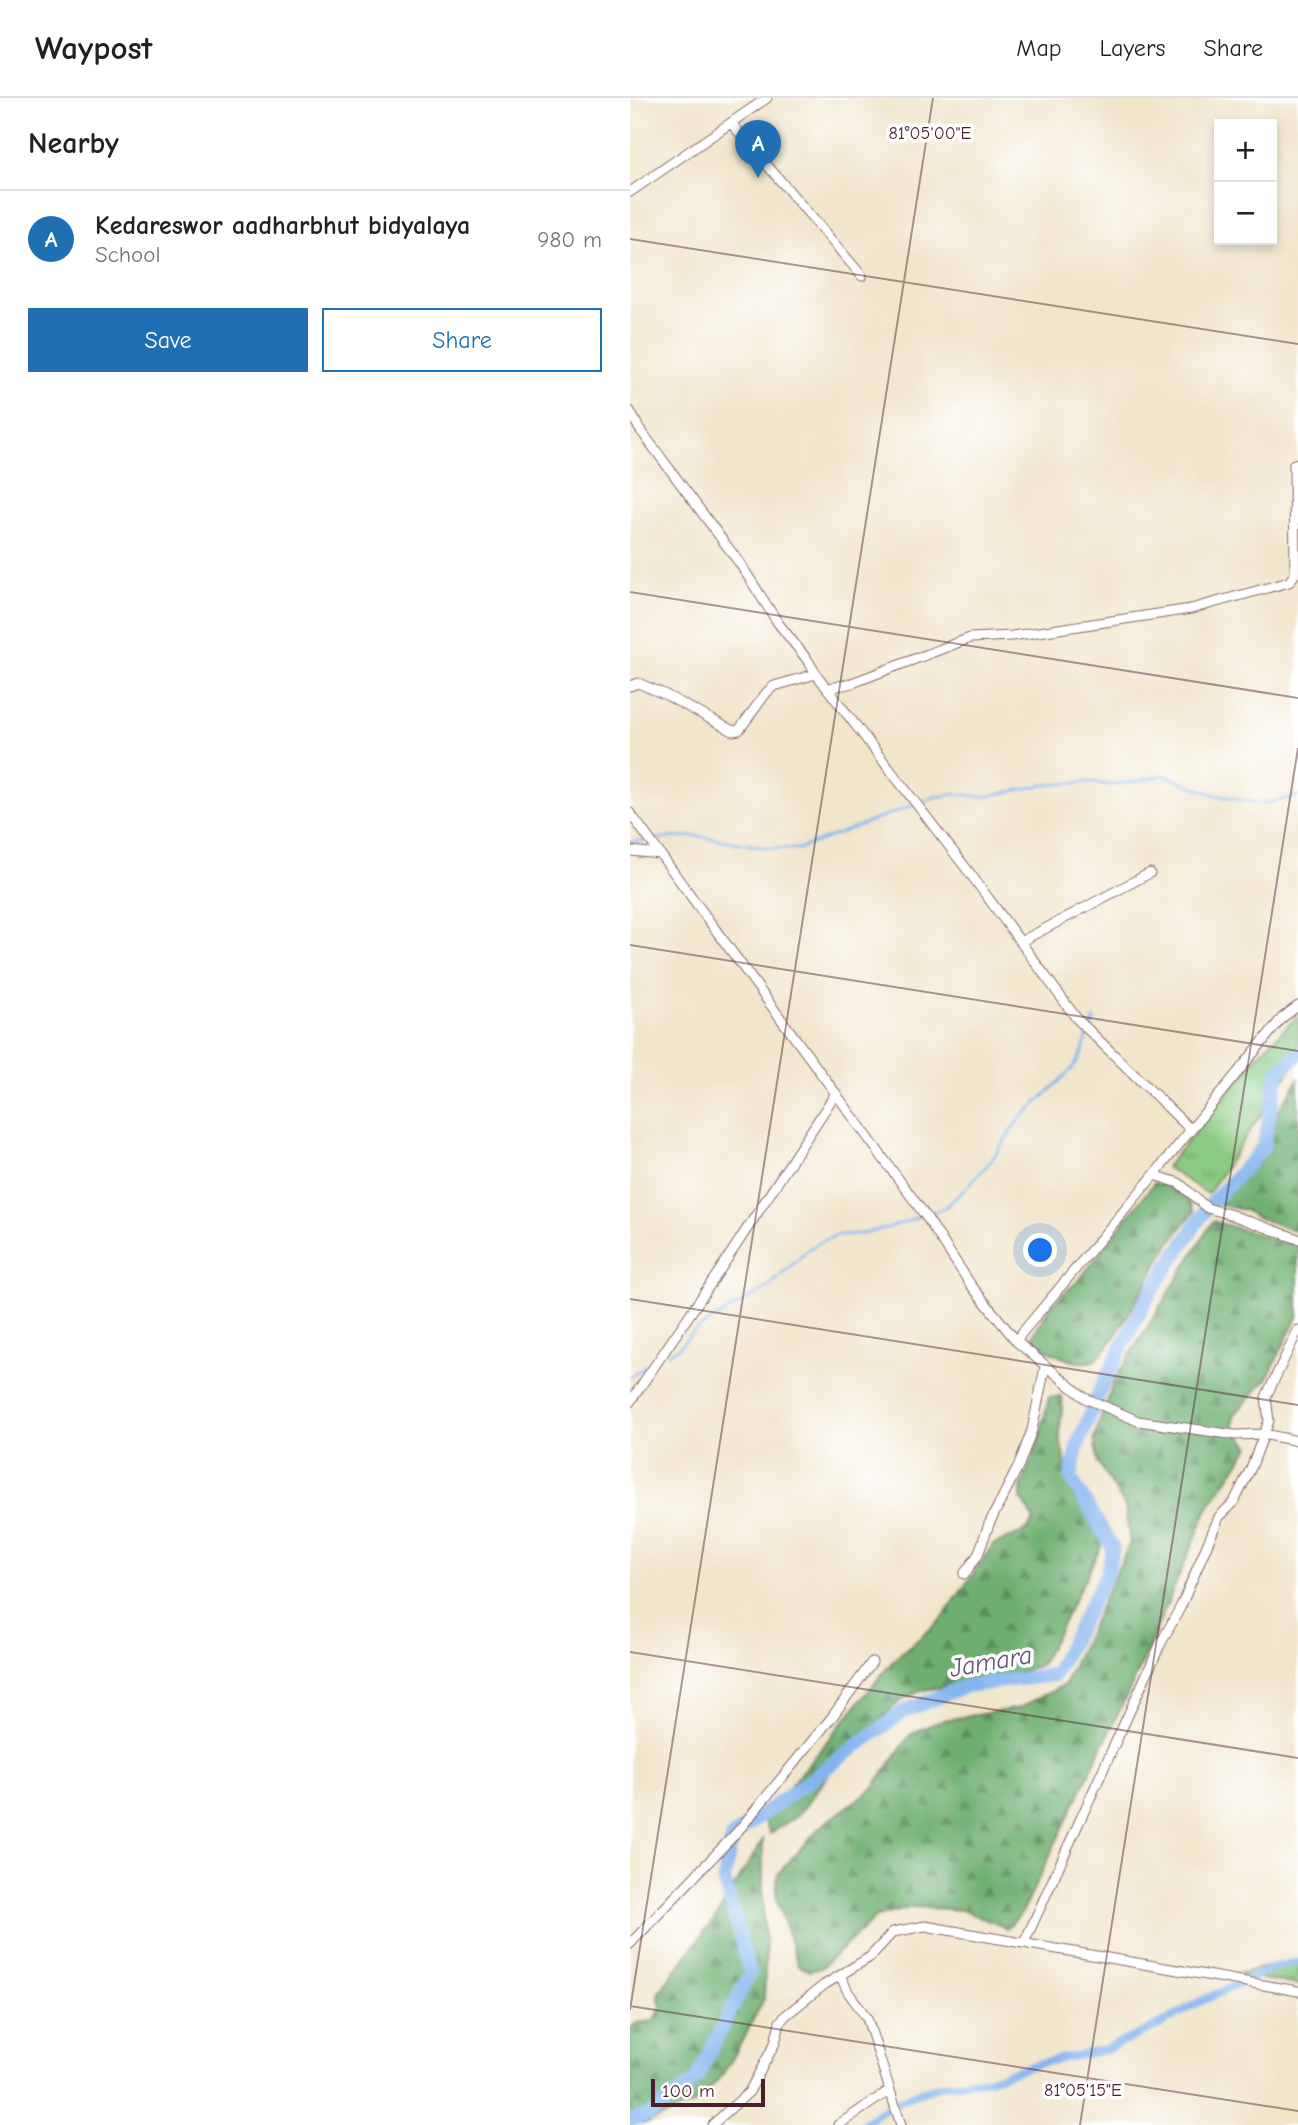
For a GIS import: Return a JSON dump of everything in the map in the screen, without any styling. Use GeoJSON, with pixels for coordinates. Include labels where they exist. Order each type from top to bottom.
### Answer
{"type":"FeatureCollection","features":[{"type":"Feature","properties":{"kind":"street"},"geometry":{"type":"LineString","coordinates":[[630,192],[767,98]]}},
{"type":"Feature","properties":{"kind":"street"},"geometry":{"type":"LineString","coordinates":[[730,123],[862,276]]}},
{"type":"Feature","properties":{"kind":"street"},"geometry":{"type":"LineString","coordinates":[[630,411],[639,428],[741,565],[778,623],[1077,1019],[1191,1130]]}},
{"type":"Feature","properties":{"kind":"street"},"geometry":{"type":"LineString","coordinates":[[828,688],[852,683],[971,638],[1012,636],[1191,609],[1289,582],[1295,574],[1293,485],[1294,464],[1298,463]]}},
{"type":"Feature","properties":{"kind":"street"},"geometry":{"type":"LineString","coordinates":[[630,685],[638,683],[733,731],[739,730],[766,692],[774,686],[816,674]]}},
{"type":"Feature","properties":{"kind":"street"},"geometry":{"type":"LineString","coordinates":[[630,813],[926,1217],[971,1285],[1017,1342],[1085,1398],[1138,1421],[1235,1434],[1263,1434],[1298,1441]]}},
{"type":"Feature","properties":{"kind":"street"},"geometry":{"type":"LineString","coordinates":[[630,850],[660,854]]}},
{"type":"Feature","properties":{"kind":"street"},"geometry":{"type":"LineString","coordinates":[[1020,942],[1150,873]]}},
{"type":"Feature","properties":{"kind":"street"},"geometry":{"type":"LineString","coordinates":[[1017,1342],[1282,1018],[1298,1006]]}},
{"type":"Feature","properties":{"kind":"street"},"geometry":{"type":"LineString","coordinates":[[630,1402],[836,1093]]}},
{"type":"Feature","properties":{"kind":"street"},"geometry":{"type":"LineString","coordinates":[[1154,1175],[1180,1183],[1206,1208],[1298,1239]]}},
{"type":"Feature","properties":{"kind":"street"},"geometry":{"type":"LineString","coordinates":[[1024,1943],[1160,1645],[1181,1606],[1219,1517],[1234,1502],[1251,1468],[1269,1421],[1266,1397],[1298,1330]]}},
{"type":"Feature","properties":{"kind":"street"},"geometry":{"type":"LineString","coordinates":[[964,1574],[978,1555],[989,1524],[1019,1465],[1032,1430],[1045,1367]]}},
{"type":"Feature","properties":{"kind":"street"},"geometry":{"type":"LineString","coordinates":[[630,1944],[738,1831],[832,1717],[872,1662]]}},
{"type":"Feature","properties":{"kind":"street"},"geometry":{"type":"LineString","coordinates":[[712,2125],[749,2092],[775,2043],[780,2022],[786,2015],[824,1985],[870,1957],[893,1932],[925,1926],[1298,1991]]}},
{"type":"Feature","properties":{"kind":"street"},"geometry":{"type":"LineString","coordinates":[[841,1977],[848,1992],[867,2018],[901,2125]]}},
{"type":"Feature","properties":{"kind":"street"},"geometry":{"type":"LineString","coordinates":[[838,2125],[890,2090]]}},
{"type":"Feature","properties":{"kind":"green space"},"geometry":{"type":"Polygon","coordinates":[[[1298,1016],[1298,1058],[1208,1194],[1166,1167],[1264,1049],[1298,1016]]]}},
{"type":"Feature","properties":{"kind":"green space"},"geometry":{"type":"Polygon","coordinates":[[[1298,1080],[1298,1232],[1244,1210],[1216,1204],[1298,1080]]]}},
{"type":"Feature","properties":{"kind":"green space"},"geometry":{"type":"Polygon","coordinates":[[[1154,1183],[1183,1195],[1194,1212],[1171,1242],[1112,1340],[1103,1353],[1088,1362],[1061,1357],[1044,1347],[1032,1337],[1050,1306],[1079,1280],[1154,1183]]]}},
{"type":"Feature","properties":{"kind":"green space"},"geometry":{"type":"Polygon","coordinates":[[[1213,1221],[1298,1246],[1298,1315],[1267,1379],[1234,1415],[1234,1428],[1250,1446],[1208,1508],[1138,1672],[1023,1911],[1007,1928],[962,1910],[913,1907],[876,1917],[821,1968],[809,1971],[798,1965],[776,1897],[778,1874],[820,1827],[873,1788],[910,1735],[944,1720],[1019,1708],[1064,1685],[1130,1543],[1125,1506],[1098,1463],[1094,1438],[1114,1381],[1213,1221]]]}},
{"type":"Feature","properties":{"kind":"green space"},"geometry":{"type":"Polygon","coordinates":[[[1049,1397],[1062,1397],[1060,1434],[1065,1462],[1082,1502],[1106,1537],[1041,1665],[995,1680],[923,1690],[901,1700],[844,1754],[799,1814],[770,1834],[764,1818],[893,1661],[941,1620],[993,1545],[1027,1530],[1034,1520],[1021,1499],[1021,1487],[1039,1441],[1049,1397]]]}},
{"type":"Feature","properties":{"kind":"green space"},"geometry":{"type":"Polygon","coordinates":[[[763,1840],[763,1918],[766,1945],[764,1999],[720,2078],[694,2104],[648,2123],[630,2125],[630,2028],[637,2023],[653,2021],[661,2008],[658,1994],[717,1915],[763,1840]]]}},
{"type":"Feature","properties":{"kind":"green space"},"geometry":{"type":"Polygon","coordinates":[[[1298,1960],[1298,1985],[1235,1974],[1298,1960]]]}},
{"type":"Feature","properties":{"kind":"waterway"},"geometry":{"type":"LineString","coordinates":[[654,839],[698,836],[770,848],[798,849],[935,797],[957,794],[984,797],[1043,785],[1091,782],[1110,785],[1163,775],[1216,795],[1250,802],[1267,803],[1298,796]]}},
{"type":"Feature","properties":{"kind":"waterway"},"geometry":{"type":"LineString","coordinates":[[630,842],[648,840]]}},
{"type":"Feature","properties":{"kind":"waterway"},"geometry":{"type":"LineString","coordinates":[[1091,1029],[1095,1019]]}},
{"type":"Feature","properties":{"kind":"waterway"},"geometry":{"type":"LineString","coordinates":[[927,1214],[944,1208],[991,1161],[1017,1122],[1073,1068],[1088,1035]]}},
{"type":"Feature","properties":{"kind":"waterway","name":"Jamara"},"geometry":{"type":"LineString","coordinates":[[630,2120],[650,2115],[695,2081],[750,1973],[724,1879],[732,1837],[903,1712],[965,1686],[1054,1675],[1107,1573],[1113,1548],[1071,1478],[1077,1447],[1101,1388],[1146,1300],[1207,1208],[1263,1148],[1278,1072],[1298,1055]]}},
{"type":"Feature","properties":{"kind":"waterway"},"geometry":{"type":"LineString","coordinates":[[668,1353],[677,1349],[694,1331],[770,1286],[810,1248],[837,1235],[860,1234],[891,1227],[921,1216]]}},
{"type":"Feature","properties":{"kind":"waterway"},"geometry":{"type":"LineString","coordinates":[[630,1377],[656,1359]]}},
{"type":"Feature","properties":{"kind":"waterway"},"geometry":{"type":"LineString","coordinates":[[862,2125],[882,2110],[911,2095],[942,2085],[990,2079],[1040,2063],[1105,2050],[1275,1967],[1298,1962]]}},
{"type":"Feature","properties":{"kind":"place","name":"Kedareswor aadharbhut bidyalaya"},"geometry":{"type":"Point","coordinates":[758,178]}}]}
